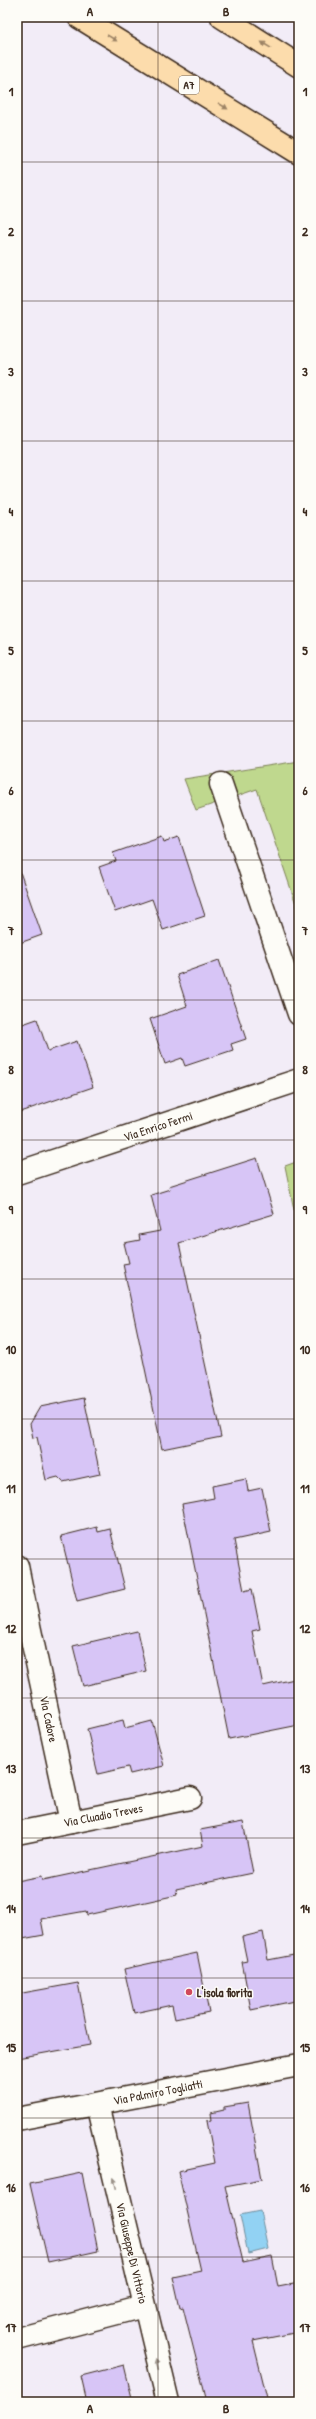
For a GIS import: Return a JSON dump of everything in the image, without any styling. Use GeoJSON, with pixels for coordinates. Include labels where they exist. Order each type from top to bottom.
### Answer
{"type":"FeatureCollection","features":[{"type":"Feature","properties":{"kind":"highway","name":"A7"},"geometry":{"type":"LineString","coordinates":[[79,17],[299,153]]}},
{"type":"Feature","properties":{"kind":"highway"},"geometry":{"type":"LineString","coordinates":[[222,17],[299,66]]}},
{"type":"Feature","properties":{"kind":"street"},"geometry":{"type":"LineString","coordinates":[[221,784],[299,1014]]}},
{"type":"Feature","properties":{"kind":"street","name":"Via Enrico Fermi"},"geometry":{"type":"LineString","coordinates":[[17,1173],[299,1080]]}},
{"type":"Feature","properties":{"kind":"street","name":"Via Cadore"},"geometry":{"type":"LineString","coordinates":[[17,1566],[22,1617],[71,1822]]}},
{"type":"Feature","properties":{"kind":"street","name":"Via Cluadio Treves"},"geometry":{"type":"LineString","coordinates":[[17,1833],[190,1798]]}},
{"type":"Feature","properties":{"kind":"street","name":"Via Palmiro Togliatti"},"geometry":{"type":"LineString","coordinates":[[17,2119],[299,2065]]}},
{"type":"Feature","properties":{"kind":"street","name":"Via Giuseppe Di Vittorio"},"geometry":{"type":"LineString","coordinates":[[97,2104],[168,2402]]}},
{"type":"Feature","properties":{"kind":"street"},"geometry":{"type":"LineString","coordinates":[[17,2339],[144,2306]]}},
{"type":"Feature","properties":{"kind":"green space"},"geometry":{"type":"Polygon","coordinates":[[[299,761],[299,913],[257,789],[196,810],[184,779],[299,761]]]}},
{"type":"Feature","properties":{"kind":"green space"},"geometry":{"type":"Polygon","coordinates":[[[299,1161],[299,1234],[285,1166],[299,1161]]]}},
{"type":"Feature","properties":{"kind":"water"},"geometry":{"type":"Polygon","coordinates":[[[260,2211],[268,2249],[248,2254],[240,2215],[260,2211]]]}},
{"type":"Feature","properties":{"kind":"building"},"geometry":{"type":"Polygon","coordinates":[[[162,836],[164,842],[179,837],[205,916],[163,930],[152,899],[115,912],[99,867],[116,861],[113,853],[162,836]]]}},
{"type":"Feature","properties":{"kind":"building"},"geometry":{"type":"Polygon","coordinates":[[[17,872],[20,872],[42,935],[17,944],[17,872]]]}},
{"type":"Feature","properties":{"kind":"building"},"geometry":{"type":"Polygon","coordinates":[[[219,960],[246,1039],[231,1044],[233,1050],[185,1066],[182,1058],[165,1064],[150,1019],[187,1006],[177,975],[219,960]]]}},
{"type":"Feature","properties":{"kind":"building"},"geometry":{"type":"Polygon","coordinates":[[[37,1019],[48,1051],[77,1041],[93,1087],[17,1113],[17,1026],[37,1019]]]}},
{"type":"Feature","properties":{"kind":"building"},"geometry":{"type":"Polygon","coordinates":[[[257,1158],[274,1214],[179,1243],[221,1437],[162,1449],[123,1264],[129,1263],[124,1243],[140,1240],[139,1235],[160,1231],[151,1195],[170,1189],[169,1186],[257,1158]]]}},
{"type":"Feature","properties":{"kind":"building"},"geometry":{"type":"Polygon","coordinates":[[[84,1398],[100,1474],[63,1482],[58,1477],[46,1480],[37,1437],[33,1438],[30,1424],[40,1407],[84,1398]]]}},
{"type":"Feature","properties":{"kind":"building"},"geometry":{"type":"Polygon","coordinates":[[[246,1479],[248,1491],[262,1488],[271,1532],[234,1540],[244,1591],[252,1589],[260,1629],[252,1631],[263,1686],[299,1678],[299,1725],[229,1739],[182,1504],[214,1498],[212,1486],[246,1479]]]}},
{"type":"Feature","properties":{"kind":"building"},"geometry":{"type":"Polygon","coordinates":[[[97,1527],[98,1532],[110,1529],[125,1589],[77,1601],[61,1536],[97,1527]]]}},
{"type":"Feature","properties":{"kind":"building"},"geometry":{"type":"Polygon","coordinates":[[[137,1631],[146,1671],[83,1686],[73,1646],[137,1631]]]}},
{"type":"Feature","properties":{"kind":"building"},"geometry":{"type":"Polygon","coordinates":[[[123,1720],[125,1728],[152,1721],[164,1766],[130,1774],[128,1767],[98,1774],[87,1729],[123,1720]]]}},
{"type":"Feature","properties":{"kind":"building"},"geometry":{"type":"Polygon","coordinates":[[[243,1822],[253,1873],[176,1889],[177,1895],[87,1915],[86,1911],[41,1919],[44,1935],[17,1940],[17,1881],[42,1876],[43,1880],[203,1846],[200,1830],[243,1822]]]}},
{"type":"Feature","properties":{"kind":"building"},"geometry":{"type":"Polygon","coordinates":[[[263,1932],[268,1960],[299,1954],[299,2000],[251,2010],[242,1962],[247,1961],[242,1937],[263,1932]]]}},
{"type":"Feature","properties":{"kind":"building"},"geometry":{"type":"Polygon","coordinates":[[[197,1953],[209,2012],[175,2019],[172,2005],[134,2013],[124,1969],[197,1953]]]}},
{"type":"Feature","properties":{"kind":"building"},"geometry":{"type":"Polygon","coordinates":[[[78,1983],[90,2045],[17,2058],[17,1994],[78,1983]]]}},
{"type":"Feature","properties":{"kind":"building"},"geometry":{"type":"Polygon","coordinates":[[[248,2103],[262,2179],[225,2186],[243,2262],[272,2256],[278,2287],[299,2283],[299,2332],[253,2341],[268,2402],[207,2402],[183,2307],[180,2308],[173,2277],[201,2271],[178,2171],[215,2163],[207,2121],[212,2120],[211,2113],[224,2110],[224,2107],[248,2103]]]}},
{"type":"Feature","properties":{"kind":"building"},"geometry":{"type":"Polygon","coordinates":[[[82,2173],[98,2251],[48,2262],[30,2184],[82,2173]]]}},
{"type":"Feature","properties":{"kind":"building"},"geometry":{"type":"Polygon","coordinates":[[[124,2365],[133,2402],[87,2402],[81,2376],[124,2365]]]}},
{"type":"Feature","properties":{"kind":"place","name":"L'isola fiorita"},"geometry":{"type":"Point","coordinates":[189,1992]}}]}
